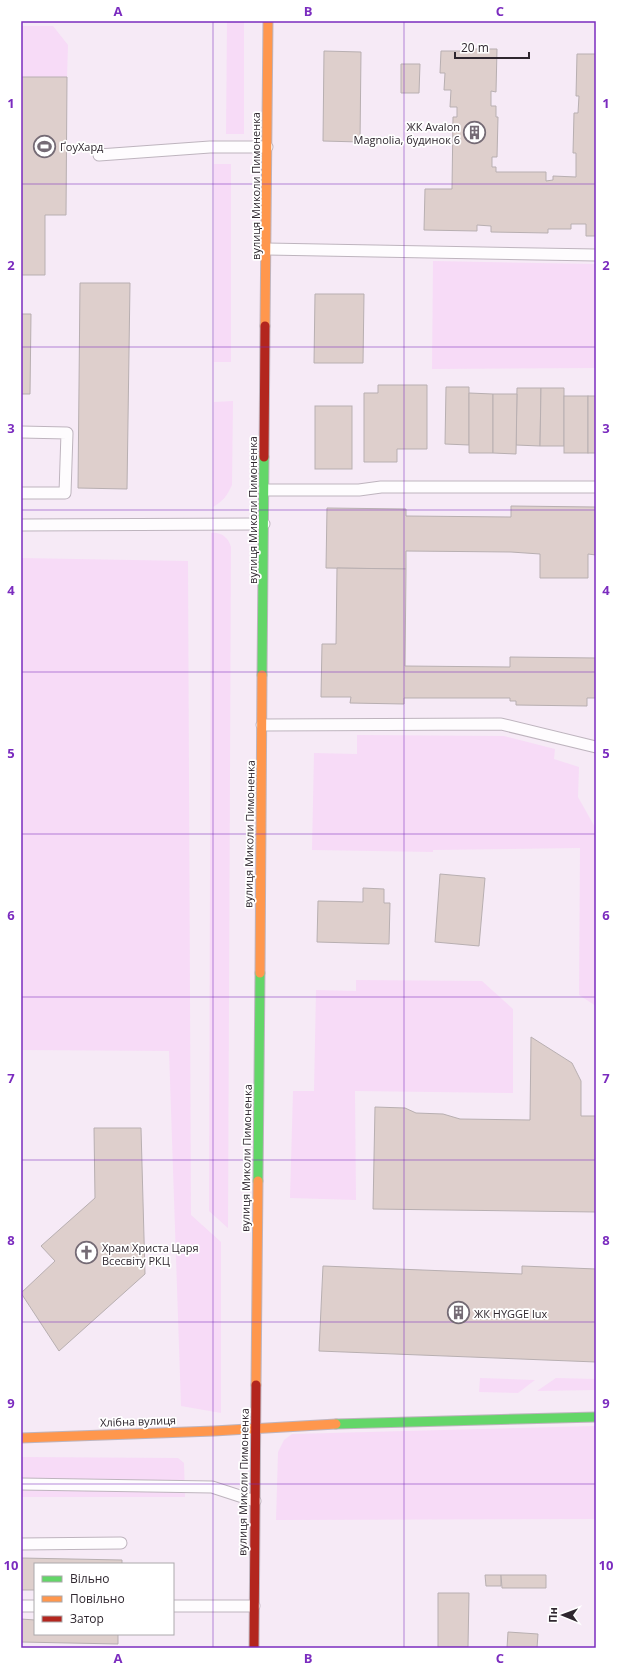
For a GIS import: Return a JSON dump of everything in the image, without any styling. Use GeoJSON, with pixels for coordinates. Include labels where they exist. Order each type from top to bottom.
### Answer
{"type":"FeatureCollection","features":[{"type":"Feature","properties":{"kind":"street","name":"вулиця Миколи Пимоненка"},"geometry":{"type":"LineString","coordinates":[[254,1648],[268,21]]}},
{"type":"Feature","properties":{"kind":"street","name":"Хлібна вулиця"},"geometry":{"type":"LineString","coordinates":[[21,1438],[214,1431],[256,1427],[596,1417]]}},
{"type":"Feature","properties":{"kind":"lane"},"geometry":{"type":"LineString","coordinates":[[99,155],[210,147],[267,147]]}},
{"type":"Feature","properties":{"kind":"lane"},"geometry":{"type":"LineString","coordinates":[[267,249],[596,255]]}},
{"type":"Feature","properties":{"kind":"lane"},"geometry":{"type":"LineString","coordinates":[[21,432],[67,433],[65,493],[21,493]]}},
{"type":"Feature","properties":{"kind":"lane"},"geometry":{"type":"LineString","coordinates":[[264,490],[359,490],[381,487],[596,487]]}},
{"type":"Feature","properties":{"kind":"lane"},"geometry":{"type":"LineString","coordinates":[[21,525],[264,524]]}},
{"type":"Feature","properties":{"kind":"lane"},"geometry":{"type":"LineString","coordinates":[[262,725],[501,724],[596,747]]}},
{"type":"Feature","properties":{"kind":"lane"},"geometry":{"type":"LineString","coordinates":[[21,1484],[212,1487],[255,1501]]}},
{"type":"Feature","properties":{"kind":"lane"},"geometry":{"type":"LineString","coordinates":[[21,1544],[121,1543]]}},
{"type":"Feature","properties":{"kind":"lane"},"geometry":{"type":"LineString","coordinates":[[21,1606],[34,1606]]}},
{"type":"Feature","properties":{"kind":"lane"},"geometry":{"type":"LineString","coordinates":[[174,1606],[254,1606]]}},
{"type":"Feature","properties":{"kind":"shaded area"},"geometry":{"type":"Polygon","coordinates":[[[227,21],[244,21],[244,134],[226,134],[227,21]]]}},
{"type":"Feature","properties":{"kind":"shaded area"},"geometry":{"type":"Polygon","coordinates":[[[21,26],[53,26],[68,45],[67,77],[21,77],[21,26]]]}},
{"type":"Feature","properties":{"kind":"shaded area"},"geometry":{"type":"Polygon","coordinates":[[[214,164],[231,164],[231,362],[214,362],[214,164]]]}},
{"type":"Feature","properties":{"kind":"shaded area"},"geometry":{"type":"Polygon","coordinates":[[[433,261],[596,264],[596,368],[432,369],[433,261]]]}},
{"type":"Feature","properties":{"kind":"shaded area"},"geometry":{"type":"Polygon","coordinates":[[[233,401],[232,485],[224,498],[213,507],[214,402],[233,401]]]}},
{"type":"Feature","properties":{"kind":"shaded area"},"geometry":{"type":"Polygon","coordinates":[[[211,533],[218,533],[224,536],[228,540],[231,547],[228,1228],[209,1211],[211,533]]]}},
{"type":"Feature","properties":{"kind":"shaded area"},"geometry":{"type":"Polygon","coordinates":[[[21,558],[188,561],[191,1215],[221,1242],[221,1413],[181,1406],[169,1051],[21,1050],[21,558]]]}},
{"type":"Feature","properties":{"kind":"shaded area"},"geometry":{"type":"Polygon","coordinates":[[[357,735],[504,736],[555,749],[554,759],[579,767],[578,797],[596,829],[596,1006],[579,995],[580,848],[433,850],[433,852],[312,850],[314,753],[357,754],[357,735]]]}},
{"type":"Feature","properties":{"kind":"shaded area"},"geometry":{"type":"Polygon","coordinates":[[[356,980],[482,981],[513,1009],[513,1093],[355,1091],[356,1200],[290,1198],[293,1091],[314,1091],[316,990],[356,991],[356,980]]]}},
{"type":"Feature","properties":{"kind":"shaded area"},"geometry":{"type":"Polygon","coordinates":[[[480,1378],[535,1380],[518,1393],[479,1392],[480,1378]]]}},
{"type":"Feature","properties":{"kind":"shaded area"},"geometry":{"type":"Polygon","coordinates":[[[556,1378],[596,1379],[596,1390],[537,1391],[556,1378]]]}},
{"type":"Feature","properties":{"kind":"shaded area"},"geometry":{"type":"Polygon","coordinates":[[[596,1426],[596,1519],[276,1520],[278,1452],[284,1440],[292,1434],[596,1426]]]}},
{"type":"Feature","properties":{"kind":"shaded area"},"geometry":{"type":"Polygon","coordinates":[[[21,1457],[178,1458],[184,1463],[185,1497],[21,1497],[21,1457]]]}},
{"type":"Feature","properties":{"kind":"building","name":"ЖК Avalon Magnolia, будинок 6"},"geometry":{"type":"Polygon","coordinates":[[[474,49],[497,49],[496,92],[491,91],[491,106],[496,106],[496,117],[498,117],[497,157],[492,157],[492,167],[496,167],[496,172],[546,172],[546,181],[553,180],[553,176],[576,177],[576,153],[573,153],[574,113],[578,113],[579,96],[576,96],[577,54],[596,54],[596,236],[586,236],[586,224],[571,224],[571,229],[548,229],[548,233],[491,232],[491,226],[477,225],[477,231],[424,230],[425,189],[452,189],[453,117],[457,117],[457,107],[450,107],[451,90],[444,90],[445,73],[440,73],[441,51],[474,51],[474,49]]]}},
{"type":"Feature","properties":{"kind":"building"},"geometry":{"type":"Polygon","coordinates":[[[324,51],[361,52],[360,142],[323,141],[324,51]]]}},
{"type":"Feature","properties":{"kind":"building"},"geometry":{"type":"Polygon","coordinates":[[[401,64],[420,64],[419,93],[401,93],[401,64]]]}},
{"type":"Feature","properties":{"kind":"building","name":"ҐоуХард"},"geometry":{"type":"Polygon","coordinates":[[[21,77],[67,77],[66,215],[45,215],[45,275],[21,275],[21,77]]]}},
{"type":"Feature","properties":{"kind":"building"},"geometry":{"type":"Polygon","coordinates":[[[80,283],[130,283],[127,489],[78,488],[80,283]]]}},
{"type":"Feature","properties":{"kind":"building"},"geometry":{"type":"Polygon","coordinates":[[[315,294],[364,294],[363,363],[314,363],[315,294]]]}},
{"type":"Feature","properties":{"kind":"building"},"geometry":{"type":"Polygon","coordinates":[[[21,314],[31,314],[30,394],[21,394],[21,314]]]}},
{"type":"Feature","properties":{"kind":"building"},"geometry":{"type":"Polygon","coordinates":[[[378,385],[427,385],[427,449],[397,449],[397,462],[364,462],[364,393],[378,393],[378,385]]]}},
{"type":"Feature","properties":{"kind":"building"},"geometry":{"type":"Polygon","coordinates":[[[446,387],[469,387],[469,445],[445,444],[446,387]]]}},
{"type":"Feature","properties":{"kind":"building"},"geometry":{"type":"Polygon","coordinates":[[[517,388],[541,388],[540,446],[516,445],[517,388]]]}},
{"type":"Feature","properties":{"kind":"building"},"geometry":{"type":"Polygon","coordinates":[[[541,388],[564,388],[564,446],[540,446],[541,388]]]}},
{"type":"Feature","properties":{"kind":"building"},"geometry":{"type":"Polygon","coordinates":[[[469,393],[493,394],[493,453],[469,453],[469,393]]]}},
{"type":"Feature","properties":{"kind":"building"},"geometry":{"type":"Polygon","coordinates":[[[493,394],[517,394],[516,454],[493,453],[493,394]]]}},
{"type":"Feature","properties":{"kind":"building"},"geometry":{"type":"Polygon","coordinates":[[[564,396],[588,396],[588,453],[564,453],[564,396]]]}},
{"type":"Feature","properties":{"kind":"building"},"geometry":{"type":"Polygon","coordinates":[[[588,396],[596,396],[596,453],[588,453],[588,396]]]}},
{"type":"Feature","properties":{"kind":"building"},"geometry":{"type":"Polygon","coordinates":[[[315,406],[352,406],[352,469],[315,469],[315,406]]]}},
{"type":"Feature","properties":{"kind":"building"},"geometry":{"type":"Polygon","coordinates":[[[511,506],[596,507],[596,555],[588,554],[588,578],[540,578],[540,554],[511,552],[406,551],[406,569],[326,568],[327,508],[406,509],[406,516],[511,517],[511,506]]]}},
{"type":"Feature","properties":{"kind":"building"},"geometry":{"type":"Polygon","coordinates":[[[337,568],[406,569],[405,666],[510,667],[510,657],[596,658],[596,698],[587,698],[587,706],[516,705],[516,701],[510,701],[510,698],[404,698],[404,704],[350,703],[351,697],[321,697],[322,644],[336,644],[337,568]]]}},
{"type":"Feature","properties":{"kind":"building"},"geometry":{"type":"Polygon","coordinates":[[[440,874],[485,878],[479,946],[435,942],[440,874]]]}},
{"type":"Feature","properties":{"kind":"building"},"geometry":{"type":"Polygon","coordinates":[[[363,888],[384,889],[384,903],[390,903],[389,944],[317,942],[318,901],[363,902],[363,888]]]}},
{"type":"Feature","properties":{"kind":"building"},"geometry":{"type":"Polygon","coordinates":[[[531,1037],[572,1063],[581,1081],[581,1116],[596,1116],[596,1212],[373,1209],[375,1107],[405,1108],[416,1113],[443,1114],[460,1119],[530,1120],[531,1037]]]}},
{"type":"Feature","properties":{"kind":"building"},"geometry":{"type":"Polygon","coordinates":[[[94,1128],[141,1128],[145,1274],[59,1351],[21,1293],[55,1261],[41,1246],[95,1198],[94,1128]]]}},
{"type":"Feature","properties":{"kind":"building","name":"ЖК HYGGE lux"},"geometry":{"type":"Polygon","coordinates":[[[323,1266],[522,1274],[522,1266],[596,1269],[596,1362],[319,1351],[323,1266]]]}},
{"type":"Feature","properties":{"kind":"building"},"geometry":{"type":"Polygon","coordinates":[[[21,1558],[122,1560],[122,1563],[34,1563],[34,1590],[21,1590],[21,1558]]]}},
{"type":"Feature","properties":{"kind":"building"},"geometry":{"type":"Polygon","coordinates":[[[485,1575],[501,1575],[501,1586],[486,1586],[485,1575]]]}},
{"type":"Feature","properties":{"kind":"building"},"geometry":{"type":"Polygon","coordinates":[[[501,1575],[546,1575],[546,1588],[502,1588],[501,1575]]]}},
{"type":"Feature","properties":{"kind":"building"},"geometry":{"type":"Polygon","coordinates":[[[438,1593],[469,1593],[468,1647],[438,1647],[438,1593]]]}},
{"type":"Feature","properties":{"kind":"building"},"geometry":{"type":"Polygon","coordinates":[[[21,1619],[34,1620],[34,1635],[118,1635],[118,1644],[21,1642],[21,1619]]]}},
{"type":"Feature","properties":{"kind":"building"},"geometry":{"type":"Polygon","coordinates":[[[508,1632],[538,1634],[537,1648],[507,1648],[508,1632]]]}},
{"type":"Feature","properties":{"kind":"traffic: fast"},"geometry":{"type":"LineString","coordinates":[[262,675],[264,457]]}},
{"type":"Feature","properties":{"kind":"traffic: fast"},"geometry":{"type":"LineString","coordinates":[[258,1181],[260,973]]}},
{"type":"Feature","properties":{"kind":"traffic: fast"},"geometry":{"type":"LineString","coordinates":[[336,1424],[596,1417]]}},
{"type":"Feature","properties":{"kind":"traffic: slow"},"geometry":{"type":"LineString","coordinates":[[265,326],[268,21]]}},
{"type":"Feature","properties":{"kind":"traffic: slow"},"geometry":{"type":"LineString","coordinates":[[260,973],[262,675]]}},
{"type":"Feature","properties":{"kind":"traffic: slow"},"geometry":{"type":"LineString","coordinates":[[256,1385],[258,1181]]}},
{"type":"Feature","properties":{"kind":"traffic: slow"},"geometry":{"type":"LineString","coordinates":[[21,1438],[214,1431],[336,1424]]}},
{"type":"Feature","properties":{"kind":"traffic: jam"},"geometry":{"type":"LineString","coordinates":[[264,457],[265,326]]}},
{"type":"Feature","properties":{"kind":"traffic: jam"},"geometry":{"type":"LineString","coordinates":[[254,1648],[256,1385]]}},
{"type":"Feature","properties":{"kind":"place","name":"ЖК Avalon Magnolia, будинок 6"},"geometry":{"type":"Point","coordinates":[475,132]}},
{"type":"Feature","properties":{"kind":"place","name":"ҐоуХард"},"geometry":{"type":"Point","coordinates":[44,146]}},
{"type":"Feature","properties":{"kind":"place","name":"Храм Христа Царя Всесвіту РКЦ"},"geometry":{"type":"Point","coordinates":[87,1253]}},
{"type":"Feature","properties":{"kind":"place","name":"ЖК HYGGE lux"},"geometry":{"type":"Point","coordinates":[458,1313]}}]}
